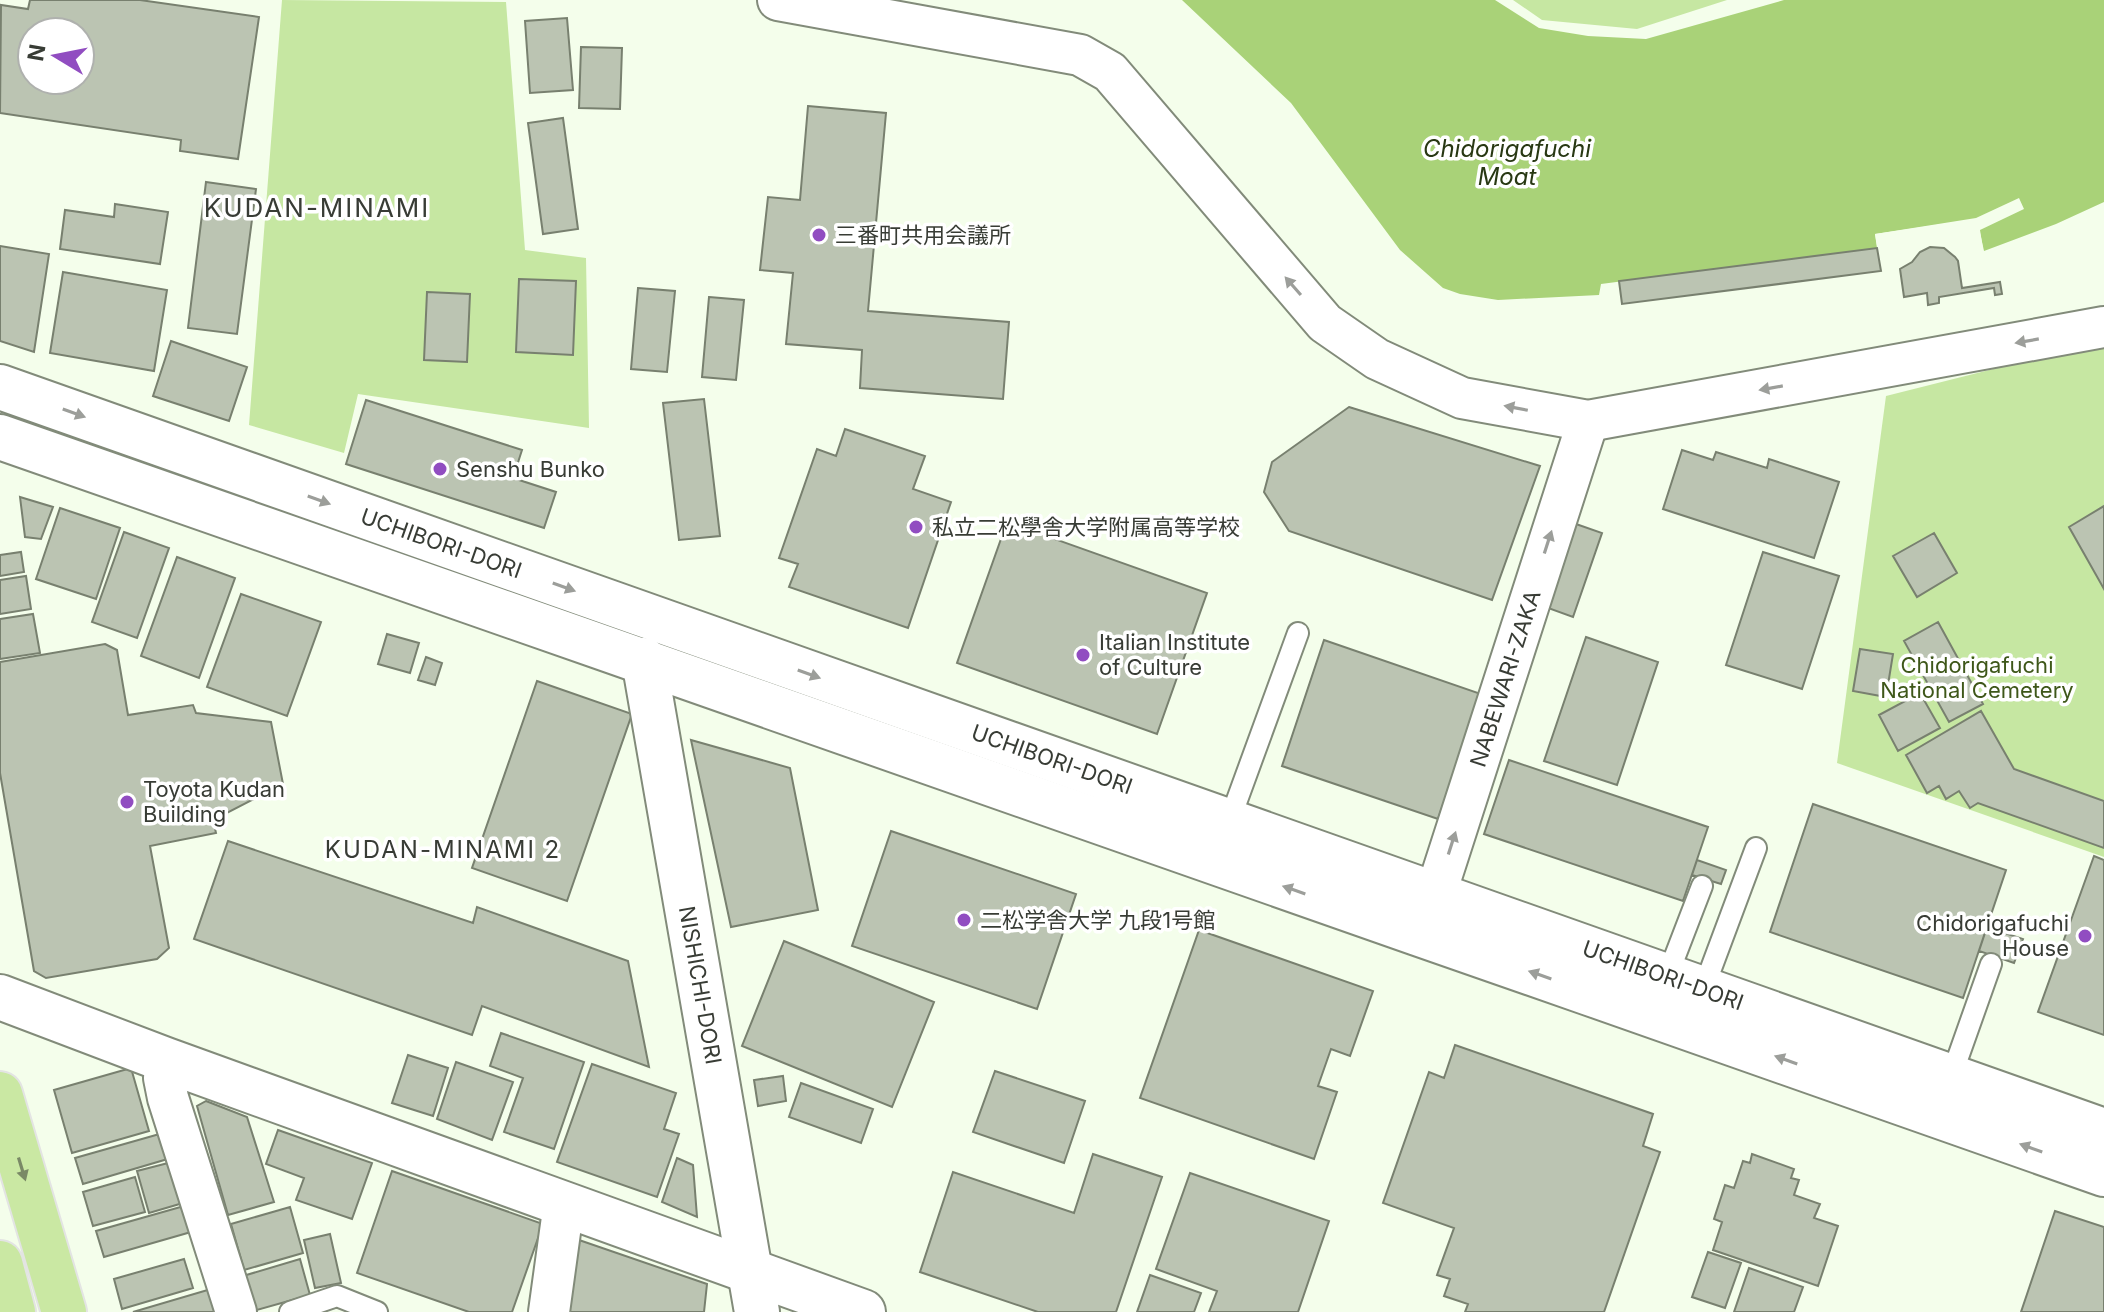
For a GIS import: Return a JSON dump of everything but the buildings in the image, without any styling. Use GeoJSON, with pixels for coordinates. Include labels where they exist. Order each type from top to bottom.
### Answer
{"type":"FeatureCollection","features":[{"type":"Feature","properties":{"kind":"main road","name":"UCHIBORI-DORI"},"geometry":{"type":"LineString","coordinates":[[0,387],[1229,822],[1428,915],[1703,1031],[2104,1174]]}},
{"type":"Feature","properties":{"kind":"main road","name":"UCHIBORI-DORI"},"geometry":{"type":"LineString","coordinates":[[0,437],[644,660],[1428,915],[1685,984],[2104,1131]]}},
{"type":"Feature","properties":{"kind":"main road","name":"NISHICHI-DORI"},"geometry":{"type":"LineString","coordinates":[[644,660],[754,1292]]}},
{"type":"Feature","properties":{"kind":"main road"},"geometry":{"type":"LineString","coordinates":[[0,997],[564,1203],[754,1292],[863,1312]]}},
{"type":"Feature","properties":{"kind":"main road"},"geometry":{"type":"LineString","coordinates":[[0,1094],[64,1312]]}},
{"type":"Feature","properties":{"kind":"main road"},"geometry":{"type":"LineString","coordinates":[[0,1263],[13,1312]]}},
{"type":"Feature","properties":{"kind":"street"},"geometry":{"type":"LineString","coordinates":[[778,0],[1080,55],[1110,72],[1325,323],[1377,359],[1462,398],[1588,421],[2104,327]]}},
{"type":"Feature","properties":{"kind":"street","name":"NABEWARI-ZAKA"},"geometry":{"type":"LineString","coordinates":[[1428,915],[1588,421]]}},
{"type":"Feature","properties":{"kind":"street"},"geometry":{"type":"LineString","coordinates":[[166,1060],[164,1078],[168,1098],[236,1312]]}},
{"type":"Feature","properties":{"kind":"street"},"geometry":{"type":"LineString","coordinates":[[549,1312],[564,1203]]}},
{"type":"Feature","properties":{"kind":"lane"},"geometry":{"type":"LineString","coordinates":[[1229,822],[1298,633]]}},
{"type":"Feature","properties":{"kind":"lane"},"geometry":{"type":"LineString","coordinates":[[1685,984],[1756,848]]}},
{"type":"Feature","properties":{"kind":"lane"},"geometry":{"type":"LineString","coordinates":[[1685,984],[1702,886]]}},
{"type":"Feature","properties":{"kind":"lane"},"geometry":{"type":"LineString","coordinates":[[1951,1077],[1991,964]]}},
{"type":"Feature","properties":{"kind":"lane"},"geometry":{"type":"LineString","coordinates":[[290,1312],[337,1296],[377,1312]]}},
{"type":"Feature","properties":{"kind":"green space"},"geometry":{"type":"Polygon","coordinates":[[[282,0],[506,2],[525,250],[586,258],[589,428],[358,394],[344,453],[249,425],[282,0]]]}},
{"type":"Feature","properties":{"kind":"green space"},"geometry":{"type":"Polygon","coordinates":[[[1513,0],[1727,0],[1637,29],[1542,20],[1513,0]]]}},
{"type":"Feature","properties":{"kind":"green space","name":"Chidorigafuchi National Cemetery"},"geometry":{"type":"Polygon","coordinates":[[[2104,341],[2104,857],[1837,763],[1886,396],[2104,341]]]}},
{"type":"Feature","properties":{"kind":"water","name":"Chidorigafuchi Moat"},"geometry":{"type":"Polygon","coordinates":[[[1182,0],[1495,0],[1539,28],[1588,36],[1646,39],[1784,0],[2104,0],[2104,202],[1984,251],[1977,219],[1875,234],[1877,248],[1601,284],[1599,295],[1498,300],[1460,294],[1443,288],[1400,250],[1291,103],[1182,0]]]}},
{"type":"Feature","properties":{"kind":"pier"},"geometry":{"type":"Polygon","coordinates":[[[2019,198],[2024,209],[1980,230],[1984,255],[1980,252],[1973,223],[1880,237],[1881,248],[1878,252],[1875,234],[1976,218],[2019,198]]]}},
{"type":"Feature","properties":{"kind":"place","name":"三番町共用会議所"},"geometry":{"type":"Point","coordinates":[819,235]}},
{"type":"Feature","properties":{"kind":"place","name":"Senshu Bunko"},"geometry":{"type":"Point","coordinates":[440,469]}},
{"type":"Feature","properties":{"kind":"place","name":"私立二松學舎大学附属高等学校"},"geometry":{"type":"Point","coordinates":[916,527]}},
{"type":"Feature","properties":{"kind":"place","name":"Italian Institute of Culture"},"geometry":{"type":"Point","coordinates":[1083,655]}},
{"type":"Feature","properties":{"kind":"place","name":"Toyota Kudan Building"},"geometry":{"type":"Point","coordinates":[127,802]}},
{"type":"Feature","properties":{"kind":"place","name":"二松学舎大学 九段1号館"},"geometry":{"type":"Point","coordinates":[964,920]}},
{"type":"Feature","properties":{"kind":"place","name":"Chidorigafuchi House"},"geometry":{"type":"Point","coordinates":[2085,936]}},
{"type":"Feature","properties":{"kind":"district","name":"KUDAN-MINAMI"},"geometry":{"type":"Point","coordinates":[317,207]}},
{"type":"Feature","properties":{"kind":"district","name":"KUDAN-MINAMI 2"},"geometry":{"type":"Point","coordinates":[443,849]}}]}
